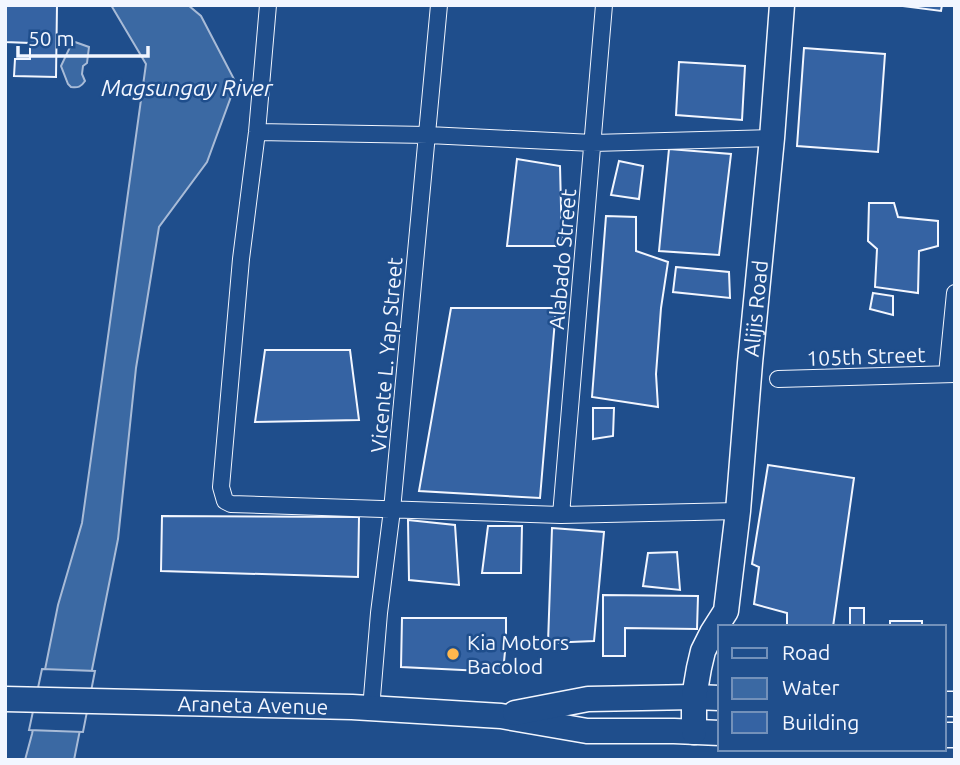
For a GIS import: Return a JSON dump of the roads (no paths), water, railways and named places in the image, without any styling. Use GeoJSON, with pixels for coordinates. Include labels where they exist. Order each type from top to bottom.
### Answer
{"type":"FeatureCollection","features":[{"type":"Feature","properties":{"kind":"main road","name":"Alijis Road"},"geometry":{"type":"LineString","coordinates":[[729,619],[782,5]]}},
{"type":"Feature","properties":{"kind":"main road","name":"Alijis Road"},"geometry":{"type":"LineString","coordinates":[[694,732],[694,697],[703,651],[712,633],[718,628]]}},
{"type":"Feature","properties":{"kind":"main road","name":"Araneta Avenue"},"geometry":{"type":"LineString","coordinates":[[501,716],[588,699],[718,698]]}},
{"type":"Feature","properties":{"kind":"main road","name":"Araneta Avenue"},"geometry":{"type":"LineString","coordinates":[[13,699],[352,707],[501,716],[587,731],[718,733]]}},
{"type":"Feature","properties":{"kind":"street"},"geometry":{"type":"LineString","coordinates":[[268,5],[257,132],[241,259],[221,487],[225,501],[561,516],[738,511]]}},
{"type":"Feature","properties":{"kind":"street","name":"Vicente L. Yap Street"},"geometry":{"type":"LineString","coordinates":[[371,709],[439,5]]}},
{"type":"Feature","properties":{"kind":"street","name":"Alabado Street"},"geometry":{"type":"LineString","coordinates":[[561,516],[604,5]]}},
{"type":"Feature","properties":{"kind":"street"},"geometry":{"type":"LineString","coordinates":[[257,132],[428,135],[593,143],[772,138]]}},
{"type":"Feature","properties":{"kind":"street"},"geometry":{"type":"LineString","coordinates":[[951,374],[955,293]]}},
{"type":"Feature","properties":{"kind":"street","name":"105th Street"},"geometry":{"type":"LineString","coordinates":[[778,379],[951,374]]}},
{"type":"Feature","properties":{"kind":"water","name":"Magsungay River"},"geometry":{"type":"Polygon","coordinates":[[[111,5],[188,5],[201,16],[236,83],[207,162],[159,227],[136,368],[118,539],[74,760],[25,760],[58,605],[82,523],[146,64],[111,5]]]}},
{"type":"Feature","properties":{"kind":"water"},"geometry":{"type":"Polygon","coordinates":[[[75,42],[89,47],[82,74],[85,81],[81,86],[71,87],[61,66],[75,42]]]}},
{"type":"Feature","properties":{"kind":"place","name":"Kia Motors Bacolod"},"geometry":{"type":"Point","coordinates":[453,654]}}]}
